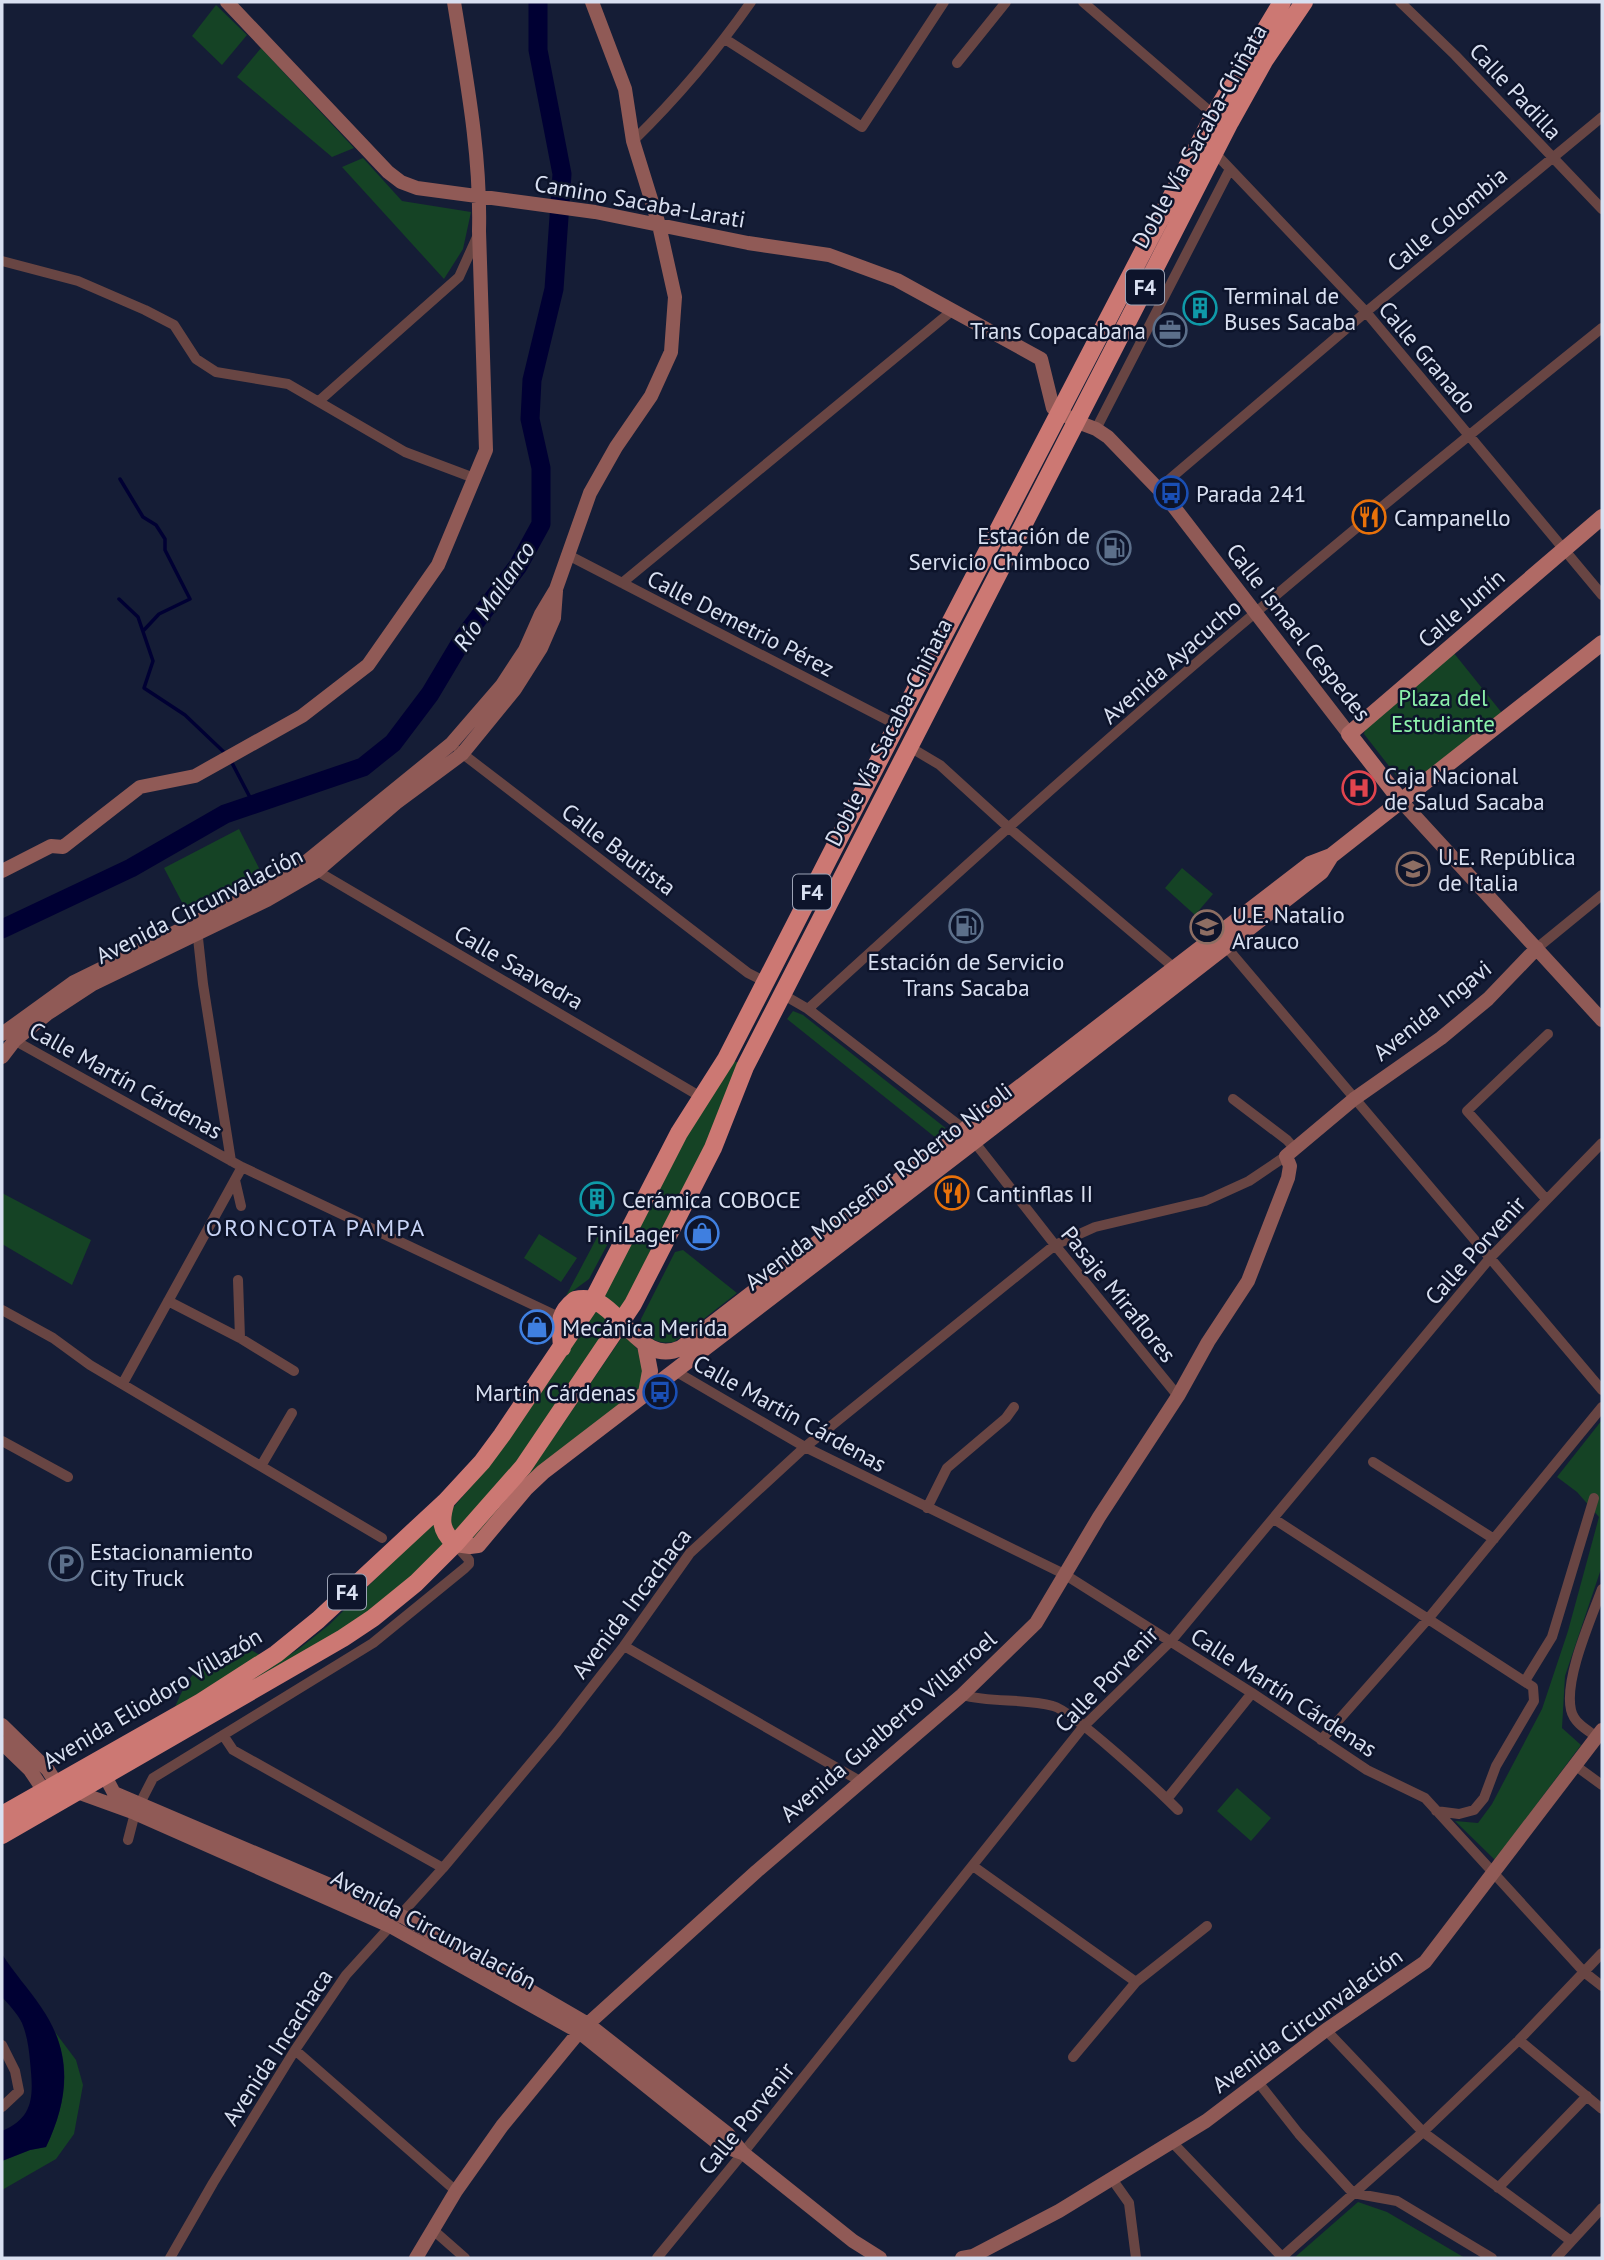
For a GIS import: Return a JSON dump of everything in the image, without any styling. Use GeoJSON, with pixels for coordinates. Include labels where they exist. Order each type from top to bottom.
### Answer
{"type":"FeatureCollection","features":[{"type":"Feature","properties":{"kind":"highway","name":"Doble Vía Sacaba-Chiñata"},"geometry":{"type":"LineString","coordinates":[[446,1501],[482,1462],[593,1300],[679,1133],[723,1064],[766,982],[1214,115],[1282,2]]}},
{"type":"Feature","properties":{"kind":"highway","name":"Doble Vía Sacaba-Chiñata"},"geometry":{"type":"LineString","coordinates":[[455,1544],[523,1467],[621,1322],[645,1281],[713,1148],[745,1067],[1214,152],[1264,61],[1304,2]]}},
{"type":"Feature","properties":{"kind":"highway"},"geometry":{"type":"LineString","coordinates":[[562,1348],[561,1318],[575,1300],[593,1300],[621,1322]]}},
{"type":"Feature","properties":{"kind":"highway"},"geometry":{"type":"LineString","coordinates":[[446,1501],[441,1523],[455,1544]]}},
{"type":"Feature","properties":{"kind":"highway","name":"Avenida Eliodoro Villazón"},"geometry":{"type":"LineString","coordinates":[[2,1835],[14,1815],[50,1787],[201,1702],[276,1654],[318,1620],[446,1501]]}},
{"type":"Feature","properties":{"kind":"highway","name":"Avenida Eliodoro Villazón"},"geometry":{"type":"LineString","coordinates":[[14,1815],[77,1792],[343,1638],[397,1599],[455,1544]]}},
{"type":"Feature","properties":{"kind":"main road","name":"Camino Sacaba-Larati"},"geometry":{"type":"LineString","coordinates":[[227,2],[388,172],[401,182],[417,188],[595,212],[748,243],[829,256],[897,279],[1041,359],[1053,408],[1059,413]]}},
{"type":"Feature","properties":{"kind":"main road"},"geometry":{"type":"LineString","coordinates":[[2,871],[51,846],[63,847],[140,787],[195,776],[302,716],[368,664],[438,565],[486,450],[480,197],[467,82],[454,2]]}},
{"type":"Feature","properties":{"kind":"main road","name":"Avenida Circunvalación"},"geometry":{"type":"LineString","coordinates":[[197,928],[267,900],[317,871],[456,749],[515,690],[541,648],[554,618],[556,589],[590,493],[616,447],[651,396],[671,352],[675,297],[659,225],[633,141],[625,89],[592,2]]}},
{"type":"Feature","properties":{"kind":"main road","name":"Calle Ismael Cespedes"},"geometry":{"type":"LineString","coordinates":[[1059,413],[1096,429],[1121,449],[1158,489],[1401,801],[1602,1020]]}},
{"type":"Feature","properties":{"kind":"main road","name":"Calle Junín"},"geometry":{"type":"LineString","coordinates":[[1349,734],[1602,517]]}},
{"type":"Feature","properties":{"kind":"main road","name":"Avenida Monseñor Roberto Nicoli"},"geometry":{"type":"LineString","coordinates":[[455,1544],[478,1545],[525,1489],[543,1472],[1180,973],[1321,872],[1331,856],[1602,643]]}},
{"type":"Feature","properties":{"kind":"main road","name":"Avenida Circunvalación"},"geometry":{"type":"LineString","coordinates":[[2,1057],[6,1036],[197,928],[306,862],[456,749]]}},
{"type":"Feature","properties":{"kind":"main road","name":"Avenida Ingavi"},"geometry":{"type":"LineString","coordinates":[[1290,1153],[1354,1099],[1451,1030],[1488,999],[1537,948]]}},
{"type":"Feature","properties":{"kind":"main road","name":"Avenida Monseñor Roberto Nicoli"},"geometry":{"type":"LineString","coordinates":[[645,1345],[662,1352],[681,1348],[970,1136]]}},
{"type":"Feature","properties":{"kind":"main road","name":"Avenida Gualberto Villarroel"},"geometry":{"type":"LineString","coordinates":[[415,2258],[456,2191],[502,2126],[584,2028],[860,1780],[962,1695],[1036,1623],[1248,1281],[1288,1178],[1290,1153]]}},
{"type":"Feature","properties":{"kind":"main road"},"geometry":{"type":"LineString","coordinates":[[621,1322],[645,1345],[650,1371],[646,1393]]}},
{"type":"Feature","properties":{"kind":"main road"},"geometry":{"type":"LineString","coordinates":[[2,1725],[48,1770],[50,1787]]}},
{"type":"Feature","properties":{"kind":"main road","name":"Avenida Circunvalación"},"geometry":{"type":"LineString","coordinates":[[962,2258],[973,2256],[1059,2211],[1206,2121],[1326,2030],[1426,1962],[1600,1734]]}},
{"type":"Feature","properties":{"kind":"main road"},"geometry":{"type":"LineString","coordinates":[[2,1743],[50,1787]]}},
{"type":"Feature","properties":{"kind":"main road","name":"Avenida Circunvalación"},"geometry":{"type":"LineString","coordinates":[[105,1776],[114,1793],[138,1808],[395,1921],[584,2028],[728,2134],[743,2153],[853,2241],[880,2258]]}},
{"type":"Feature","properties":{"kind":"main road","name":"Avenida Circunvalación"},"geometry":{"type":"LineString","coordinates":[[77,1792],[138,1808]]}},
{"type":"Feature","properties":{"kind":"street"},"geometry":{"type":"LineString","coordinates":[[633,141],[725,39],[751,2]]}},
{"type":"Feature","properties":{"kind":"street"},"geometry":{"type":"LineString","coordinates":[[725,39],[862,127],[944,2]]}},
{"type":"Feature","properties":{"kind":"street"},"geometry":{"type":"LineString","coordinates":[[957,63],[1006,2]]}},
{"type":"Feature","properties":{"kind":"street"},"geometry":{"type":"LineString","coordinates":[[1083,2],[1214,115]]}},
{"type":"Feature","properties":{"kind":"street","name":"Calle Padilla"},"geometry":{"type":"LineString","coordinates":[[1400,2],[1455,55],[1602,209]]}},
{"type":"Feature","properties":{"kind":"street","name":"Calle Colombia"},"geometry":{"type":"LineString","coordinates":[[1158,489],[1602,117]]}},
{"type":"Feature","properties":{"kind":"street","name":"Calle Granado"},"geometry":{"type":"LineString","coordinates":[[1214,152],[1366,312],[1602,595]]}},
{"type":"Feature","properties":{"kind":"street"},"geometry":{"type":"LineString","coordinates":[[1096,429],[1230,169]]}},
{"type":"Feature","properties":{"kind":"street"},"geometry":{"type":"LineString","coordinates":[[319,401],[459,277],[479,231]]}},
{"type":"Feature","properties":{"kind":"street"},"geometry":{"type":"LineString","coordinates":[[2,261],[78,281],[145,310],[174,326],[196,359],[216,372],[288,384],[405,452],[474,478]]}},
{"type":"Feature","properties":{"kind":"street"},"geometry":{"type":"LineString","coordinates":[[622,583],[953,310]]}},
{"type":"Feature","properties":{"kind":"street","name":"Avenida Ayacucho"},"geometry":{"type":"LineString","coordinates":[[808,1009],[1009,827],[1254,614],[1602,328]]}},
{"type":"Feature","properties":{"kind":"street","name":"Calle Demetrio Pérez"},"geometry":{"type":"LineString","coordinates":[[568,555],[897,725]]}},
{"type":"Feature","properties":{"kind":"street"},"geometry":{"type":"LineString","coordinates":[[908,746],[940,765],[1180,973]]}},
{"type":"Feature","properties":{"kind":"street","name":"Calle Bautista"},"geometry":{"type":"LineString","coordinates":[[456,749],[748,973],[766,982]]}},
{"type":"Feature","properties":{"kind":"street","name":"Calle Saavedra"},"geometry":{"type":"LineString","coordinates":[[317,871],[701,1097]]}},
{"type":"Feature","properties":{"kind":"street","name":"Avenida Ingavi"},"geometry":{"type":"LineString","coordinates":[[1537,948],[1602,895]]}},
{"type":"Feature","properties":{"kind":"street","name":"Calle Martín Cárdenas"},"geometry":{"type":"LineString","coordinates":[[197,928],[231,1161]]}},
{"type":"Feature","properties":{"kind":"street"},"geometry":{"type":"LineString","coordinates":[[1222,941],[1602,1390]]}},
{"type":"Feature","properties":{"kind":"street","name":"Pasaje Miraflores"},"geometry":{"type":"LineString","coordinates":[[782,994],[808,1009],[970,1136],[1178,1396]]}},
{"type":"Feature","properties":{"kind":"street"},"geometry":{"type":"LineString","coordinates":[[1546,1199],[1467,1111],[1548,1034]]}},
{"type":"Feature","properties":{"kind":"street","name":"Calle Martín Cárdenas"},"geometry":{"type":"LineString","coordinates":[[6,1036],[242,1167],[561,1318]]}},
{"type":"Feature","properties":{"kind":"street"},"geometry":{"type":"LineString","coordinates":[[1233,1099],[1287,1140],[1290,1153]]}},
{"type":"Feature","properties":{"kind":"street","name":"Calle Porvenir"},"geometry":{"type":"LineString","coordinates":[[657,2258],[1083,1727],[1171,1641],[1490,1258],[1602,1143]]}},
{"type":"Feature","properties":{"kind":"street","name":"Avenida Incachaca"},"geometry":{"type":"LineString","coordinates":[[170,2258],[295,2050],[346,1975],[443,1868],[557,1732],[624,1646],[690,1553],[805,1447],[1055,1245],[1095,1227],[1205,1201],[1249,1181],[1290,1153]]}},
{"type":"Feature","properties":{"kind":"street"},"geometry":{"type":"LineString","coordinates":[[123,1383],[242,1167]]}},
{"type":"Feature","properties":{"kind":"street"},"geometry":{"type":"LineString","coordinates":[[234,1180],[241,1206]]}},
{"type":"Feature","properties":{"kind":"street"},"geometry":{"type":"LineString","coordinates":[[238,1280],[240,1338]]}},
{"type":"Feature","properties":{"kind":"street"},"geometry":{"type":"LineString","coordinates":[[168,1301],[240,1338],[294,1371]]}},
{"type":"Feature","properties":{"kind":"street"},"geometry":{"type":"LineString","coordinates":[[2,1310],[53,1338],[90,1365],[382,1538]]}},
{"type":"Feature","properties":{"kind":"street","name":"Calle Martín Cárdenas"},"geometry":{"type":"LineString","coordinates":[[675,1371],[805,1447],[1064,1574],[1252,1693],[1367,1770],[1425,1798],[1584,1972],[1602,1986]]}},
{"type":"Feature","properties":{"kind":"street"},"geometry":{"type":"LineString","coordinates":[[1321,1740],[1428,1619],[1602,1407]]}},
{"type":"Feature","properties":{"kind":"street"},"geometry":{"type":"LineString","coordinates":[[927,1508],[947,1468],[1006,1418],[1014,1408]]}},
{"type":"Feature","properties":{"kind":"street"},"geometry":{"type":"LineString","coordinates":[[261,1466],[292,1413]]}},
{"type":"Feature","properties":{"kind":"street"},"geometry":{"type":"LineString","coordinates":[[2,1441],[68,1477]]}},
{"type":"Feature","properties":{"kind":"street"},"geometry":{"type":"LineString","coordinates":[[1373,1462],[1494,1539]]}},
{"type":"Feature","properties":{"kind":"street"},"geometry":{"type":"LineString","coordinates":[[1525,1681],[1552,1637],[1594,1498]]}},
{"type":"Feature","properties":{"kind":"street"},"geometry":{"type":"LineString","coordinates":[[1274,1520],[1533,1687],[1534,1701],[1474,1810],[1459,1814],[1436,1811]]}},
{"type":"Feature","properties":{"kind":"street"},"geometry":{"type":"LineString","coordinates":[[128,1840],[138,1808],[153,1778],[373,1643],[469,1564],[469,1560],[455,1544]]}},
{"type":"Feature","properties":{"kind":"street"},"geometry":{"type":"LineString","coordinates":[[1600,1734],[1579,1724],[1571,1711],[1572,1675],[1602,1588]]}},
{"type":"Feature","properties":{"kind":"street"},"geometry":{"type":"LineString","coordinates":[[624,1646],[860,1780]]}},
{"type":"Feature","properties":{"kind":"street"},"geometry":{"type":"LineString","coordinates":[[1167,1799],[1252,1693]]}},
{"type":"Feature","properties":{"kind":"street"},"geometry":{"type":"LineString","coordinates":[[962,1695],[978,1699],[1056,1706],[1178,1810]]}},
{"type":"Feature","properties":{"kind":"street"},"geometry":{"type":"LineString","coordinates":[[223,1735],[233,1749],[443,1868]]}},
{"type":"Feature","properties":{"kind":"street"},"geometry":{"type":"LineString","coordinates":[[1576,1766],[1602,1785]]}},
{"type":"Feature","properties":{"kind":"street"},"geometry":{"type":"LineString","coordinates":[[972,1866],[1136,1982]]}},
{"type":"Feature","properties":{"kind":"street"},"geometry":{"type":"LineString","coordinates":[[1073,2057],[1136,1982],[1207,1926]]}},
{"type":"Feature","properties":{"kind":"street"},"geometry":{"type":"LineString","coordinates":[[1172,2142],[1282,2257],[1423,2132],[1519,2040],[1602,1953]]}},
{"type":"Feature","properties":{"kind":"street"},"geometry":{"type":"LineString","coordinates":[[1326,2030],[1423,2132],[1571,2241]]}},
{"type":"Feature","properties":{"kind":"street"},"geometry":{"type":"LineString","coordinates":[[1519,2040],[1602,2109]]}},
{"type":"Feature","properties":{"kind":"street"},"geometry":{"type":"LineString","coordinates":[[2,2045],[15,2071],[19,2091],[2,2107]]}},
{"type":"Feature","properties":{"kind":"street"},"geometry":{"type":"LineString","coordinates":[[295,2050],[456,2191]]}},
{"type":"Feature","properties":{"kind":"street"},"geometry":{"type":"LineString","coordinates":[[1258,2082],[1298,2134],[1353,2193],[1397,2201],[1492,2258]]}},
{"type":"Feature","properties":{"kind":"street"},"geometry":{"type":"LineString","coordinates":[[1498,2188],[1587,2096]]}},
{"type":"Feature","properties":{"kind":"street"},"geometry":{"type":"LineString","coordinates":[[1112,2179],[1129,2203],[1136,2258]]}},
{"type":"Feature","properties":{"kind":"street"},"geometry":{"type":"LineString","coordinates":[[1556,2258],[1602,2208]]}},
{"type":"Feature","properties":{"kind":"street"},"geometry":{"type":"LineString","coordinates":[[432,2229],[465,2258]]}},
{"type":"Feature","properties":{"kind":"green space"},"geometry":{"type":"Polygon","coordinates":[[[216,5],[247,35],[222,65],[192,36],[216,5]]]}},
{"type":"Feature","properties":{"kind":"green space"},"geometry":{"type":"Polygon","coordinates":[[[261,48],[354,148],[332,157],[237,77],[261,48]]]}},
{"type":"Feature","properties":{"kind":"green space"},"geometry":{"type":"Polygon","coordinates":[[[363,158],[402,201],[471,212],[463,249],[444,279],[342,167],[363,158]]]}},
{"type":"Feature","properties":{"kind":"green space","name":"Plaza del Estudiante"},"geometry":{"type":"Polygon","coordinates":[[[1453,652],[1502,713],[1410,784],[1403,784],[1364,734],[1365,729],[1453,652]]]}},
{"type":"Feature","properties":{"kind":"green space"},"geometry":{"type":"Polygon","coordinates":[[[239,829],[261,872],[186,910],[164,868],[239,829]]]}},
{"type":"Feature","properties":{"kind":"green space"},"geometry":{"type":"Polygon","coordinates":[[[1182,868],[1213,894],[1195,915],[1165,888],[1182,868]]]}},
{"type":"Feature","properties":{"kind":"green space"},"geometry":{"type":"Polygon","coordinates":[[[793,1011],[803,1015],[948,1130],[936,1138],[787,1019],[793,1011]]]}},
{"type":"Feature","properties":{"kind":"green space"},"geometry":{"type":"Polygon","coordinates":[[[734,1061],[739,1063],[706,1148],[621,1313],[602,1297],[680,1143],[734,1061]]]}},
{"type":"Feature","properties":{"kind":"green space"},"geometry":{"type":"Polygon","coordinates":[[[2,1193],[91,1240],[72,1285],[2,1244],[2,1193]]]}},
{"type":"Feature","properties":{"kind":"green space"},"geometry":{"type":"Polygon","coordinates":[[[602,1228],[613,1234],[589,1279],[566,1296],[602,1228]]]}},
{"type":"Feature","properties":{"kind":"green space"},"geometry":{"type":"Polygon","coordinates":[[[539,1234],[577,1258],[561,1282],[524,1258],[539,1234]]]}},
{"type":"Feature","properties":{"kind":"green space"},"geometry":{"type":"Polygon","coordinates":[[[683,1250],[737,1293],[674,1342],[656,1341],[644,1331],[641,1319],[675,1252],[683,1250]]]}},
{"type":"Feature","properties":{"kind":"green space"},"geometry":{"type":"Polygon","coordinates":[[[596,1307],[606,1319],[601,1336],[530,1448],[455,1535],[448,1528],[450,1511],[491,1464],[550,1380],[596,1307]]]}},
{"type":"Feature","properties":{"kind":"green space"},"geometry":{"type":"Polygon","coordinates":[[[624,1334],[637,1348],[642,1359],[640,1390],[522,1480],[496,1512],[483,1535],[466,1540],[558,1431],[624,1334]]]}},
{"type":"Feature","properties":{"kind":"green space"},"geometry":{"type":"Polygon","coordinates":[[[1602,1420],[1602,1566],[1565,1676],[1562,1728],[1581,1745],[1495,1860],[1455,1821],[1478,1823],[1492,1804],[1542,1709],[1568,1631],[1599,1517],[1577,1492],[1557,1477],[1602,1420]]]}},
{"type":"Feature","properties":{"kind":"green space"},"geometry":{"type":"Polygon","coordinates":[[[435,1520],[446,1544],[409,1579],[357,1621],[244,1689],[242,1686],[300,1648],[329,1625],[435,1520]]]}},
{"type":"Feature","properties":{"kind":"green space"},"geometry":{"type":"Polygon","coordinates":[[[236,1648],[249,1649],[260,1655],[175,1707],[191,1676],[198,1669],[213,1658],[236,1648]]]}},
{"type":"Feature","properties":{"kind":"green space"},"geometry":{"type":"Polygon","coordinates":[[[1237,1788],[1271,1818],[1251,1841],[1217,1811],[1237,1788]]]}},
{"type":"Feature","properties":{"kind":"green space"},"geometry":{"type":"Polygon","coordinates":[[[55,2032],[76,2060],[83,2085],[74,2134],[56,2159],[2,2190],[2,2161],[46,2147],[57,2118],[64,2090],[64,2076],[55,2032]]]}},
{"type":"Feature","properties":{"kind":"green space"},"geometry":{"type":"Polygon","coordinates":[[[1358,2202],[1387,2212],[1465,2258],[1294,2258],[1358,2202]]]}},
{"type":"Feature","properties":{"kind":"shaded area"},"geometry":{"type":"Polygon","coordinates":[[[2,1954],[51,2024],[59,2042],[64,2076],[59,2111],[46,2147],[2,2161],[2,2131],[21,2119],[27,2111],[32,2083],[24,2028],[2,1997],[2,1954]]]}},
{"type":"Feature","properties":{"kind":"waterway","name":"Río Mailanco"},"geometry":{"type":"LineString","coordinates":[[2,929],[131,868],[225,814],[363,767],[393,743],[430,694],[464,637],[518,566],[541,524],[541,468],[530,419],[532,380],[554,289],[562,174],[538,50],[538,2]]}},
{"type":"Feature","properties":{"kind":"waterway"},"geometry":{"type":"LineString","coordinates":[[120,479],[143,517],[156,525],[165,539],[165,550],[190,599],[159,614],[144,630]]}},
{"type":"Feature","properties":{"kind":"waterway"},"geometry":{"type":"LineString","coordinates":[[119,599],[138,617],[153,661],[144,688],[185,715],[227,755]]}},
{"type":"Feature","properties":{"kind":"waterway"},"geometry":{"type":"LineString","coordinates":[[231,761],[254,805]]}},
{"type":"Feature","properties":{"kind":"place","name":"Terminal de Buses Sacaba"},"geometry":{"type":"Point","coordinates":[1200,308]}},
{"type":"Feature","properties":{"kind":"place","name":"Trans Copacabana"},"geometry":{"type":"Point","coordinates":[1170,330]}},
{"type":"Feature","properties":{"kind":"place","name":"Parada 241"},"geometry":{"type":"Point","coordinates":[1171,493]}},
{"type":"Feature","properties":{"kind":"place","name":"Campanello"},"geometry":{"type":"Point","coordinates":[1369,517]}},
{"type":"Feature","properties":{"kind":"place","name":"Estación de Servicio Chimboco"},"geometry":{"type":"Point","coordinates":[1114,548]}},
{"type":"Feature","properties":{"kind":"place","name":"Caja Nacional de Salud Sacaba"},"geometry":{"type":"Point","coordinates":[1359,788]}},
{"type":"Feature","properties":{"kind":"place","name":"U.E. República de Italia"},"geometry":{"type":"Point","coordinates":[1413,869]}},
{"type":"Feature","properties":{"kind":"place","name":"Estación de Servicio Trans Sacaba"},"geometry":{"type":"Point","coordinates":[966,926]}},
{"type":"Feature","properties":{"kind":"place","name":"U.E. Natalio Arauco"},"geometry":{"type":"Point","coordinates":[1207,927]}},
{"type":"Feature","properties":{"kind":"place","name":"Cantinflas II"},"geometry":{"type":"Point","coordinates":[952,1193]}},
{"type":"Feature","properties":{"kind":"place","name":"Cerámica COBOCE"},"geometry":{"type":"Point","coordinates":[597,1199]}},
{"type":"Feature","properties":{"kind":"place","name":"FiniLager"},"geometry":{"type":"Point","coordinates":[702,1233]}},
{"type":"Feature","properties":{"kind":"place","name":"Mecánica Merida"},"geometry":{"type":"Point","coordinates":[537,1327]}},
{"type":"Feature","properties":{"kind":"place","name":"Martín Cárdenas"},"geometry":{"type":"Point","coordinates":[660,1392]}},
{"type":"Feature","properties":{"kind":"place","name":"Estacionamiento City Truck"},"geometry":{"type":"Point","coordinates":[66,1564]}},
{"type":"Feature","properties":{"kind":"district","name":"ORONCOTA PAMPA"},"geometry":{"type":"Point","coordinates":[316,1227]}}]}
